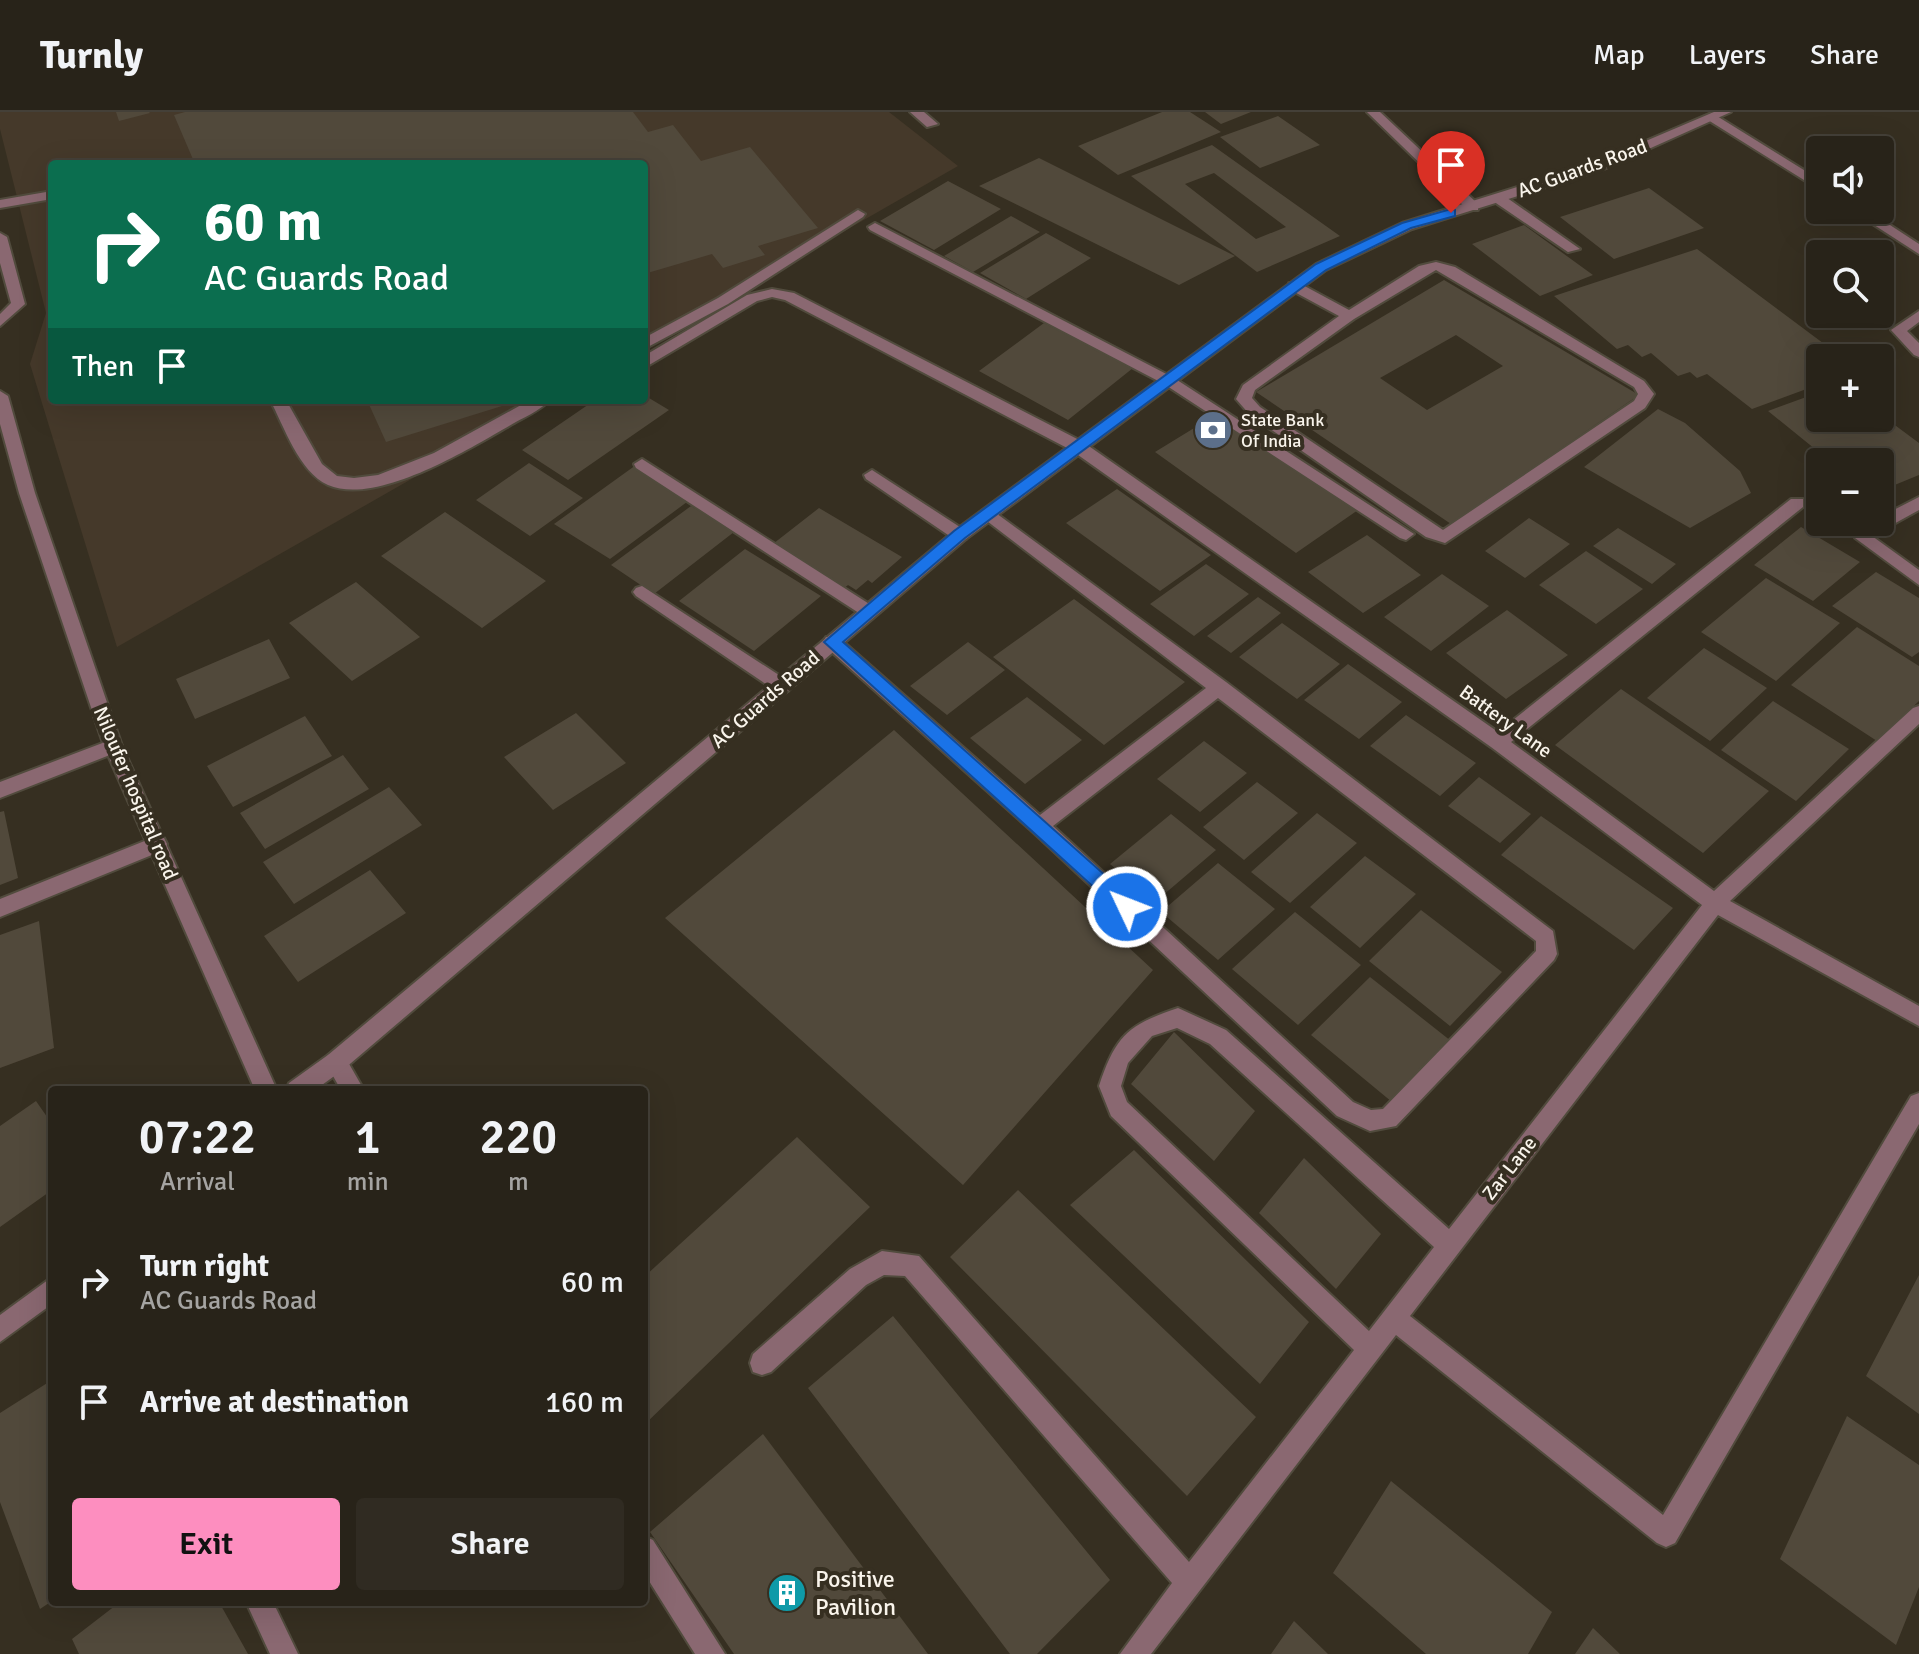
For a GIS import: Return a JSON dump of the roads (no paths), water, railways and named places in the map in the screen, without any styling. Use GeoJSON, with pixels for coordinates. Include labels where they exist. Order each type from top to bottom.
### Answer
{"type":"FeatureCollection","features":[{"type":"Feature","properties":{"kind":"street"},"geometry":{"type":"LineString","coordinates":[[916,112],[932,124]]}},
{"type":"Feature","properties":{"kind":"street"},"geometry":{"type":"LineString","coordinates":[[1373,112],[1473,207]]}},
{"type":"Feature","properties":{"kind":"street"},"geometry":{"type":"LineString","coordinates":[[1718,115],[1806,176]]}},
{"type":"Feature","properties":{"kind":"street","name":"AC Guards Road"},"geometry":{"type":"LineString","coordinates":[[303,1086],[336,1062],[960,535],[1321,267],[1407,226],[1599,166],[1718,115]]}},
{"type":"Feature","properties":{"kind":"street"},"geometry":{"type":"LineString","coordinates":[[0,204],[48,196]]}},
{"type":"Feature","properties":{"kind":"street"},"geometry":{"type":"LineString","coordinates":[[1498,198],[1573,249]]}},
{"type":"Feature","properties":{"kind":"street"},"geometry":{"type":"LineString","coordinates":[[648,342],[723,301],[858,214]]}},
{"type":"Feature","properties":{"kind":"street"},"geometry":{"type":"LineString","coordinates":[[1879,224],[1919,250]]}},
{"type":"Feature","properties":{"kind":"street"},"geometry":{"type":"LineString","coordinates":[[875,227],[1169,381],[1406,534]]}},
{"type":"Feature","properties":{"kind":"street"},"geometry":{"type":"LineString","coordinates":[[0,237],[18,304],[0,322]]}},
{"type":"Feature","properties":{"kind":"street"},"geometry":{"type":"LineString","coordinates":[[1436,266],[1450,270],[1639,384],[1646,394],[1640,404],[1445,537],[1432,533],[1318,455],[1255,411],[1244,399],[1248,388],[1349,316],[1424,269],[1436,266]]}},
{"type":"Feature","properties":{"kind":"street"},"geometry":{"type":"LineString","coordinates":[[1294,286],[1349,316]]}},
{"type":"Feature","properties":{"kind":"street","name":"Battery Lane"},"geometry":{"type":"LineString","coordinates":[[648,361],[752,298],[772,293],[789,296],[1077,446],[1498,742],[1715,903],[1919,1017]]}},
{"type":"Feature","properties":{"kind":"street"},"geometry":{"type":"LineString","coordinates":[[1919,315],[1898,330],[1919,352]]}},
{"type":"Feature","properties":{"kind":"street","name":"Niloufer hospital road"},"geometry":{"type":"LineString","coordinates":[[0,396],[27,493],[113,746],[264,1086]]}},
{"type":"Feature","properties":{"kind":"street"},"geometry":{"type":"LineString","coordinates":[[280,404],[319,470],[333,481],[357,483],[380,480],[407,471],[534,404]]}},
{"type":"Feature","properties":{"kind":"street"},"geometry":{"type":"LineString","coordinates":[[642,464],[868,611]]}},
{"type":"Feature","properties":{"kind":"street"},"geometry":{"type":"LineString","coordinates":[[872,475],[960,535]]}},
{"type":"Feature","properties":{"kind":"street"},"geometry":{"type":"LineString","coordinates":[[1498,742],[1797,503]]}},
{"type":"Feature","properties":{"kind":"street"},"geometry":{"type":"LineString","coordinates":[[1919,503],[1867,531],[1863,538],[1919,579]]}},
{"type":"Feature","properties":{"kind":"street"},"geometry":{"type":"LineString","coordinates":[[832,642],[1040,826],[1345,1109],[1370,1121],[1388,1119],[1547,954],[1546,937],[989,514]]}},
{"type":"Feature","properties":{"kind":"street"},"geometry":{"type":"LineString","coordinates":[[642,592],[782,686]]}},
{"type":"Feature","properties":{"kind":"street"},"geometry":{"type":"LineString","coordinates":[[1040,826],[1220,687]]}},
{"type":"Feature","properties":{"kind":"street","name":"Zar Lane"},"geometry":{"type":"LineString","coordinates":[[1134,1654],[1715,903],[1919,713]]}},
{"type":"Feature","properties":{"kind":"street"},"geometry":{"type":"LineString","coordinates":[[0,790],[113,746]]}},
{"type":"Feature","properties":{"kind":"street"},"geometry":{"type":"LineString","coordinates":[[0,908],[157,844]]}},
{"type":"Feature","properties":{"kind":"street"},"geometry":{"type":"LineString","coordinates":[[1369,1348],[1119,1109],[1110,1086],[1119,1058],[1145,1029],[1178,1018],[1218,1037],[1449,1245]]}},
{"type":"Feature","properties":{"kind":"street"},"geometry":{"type":"LineString","coordinates":[[336,1062],[351,1086]]}},
{"type":"Feature","properties":{"kind":"street"},"geometry":{"type":"LineString","coordinates":[[1392,1317],[1666,1534],[1919,1103]]}},
{"type":"Feature","properties":{"kind":"street"},"geometry":{"type":"LineString","coordinates":[[762,1363],[858,1277],[882,1263],[911,1264],[1189,1582]]}},
{"type":"Feature","properties":{"kind":"street"},"geometry":{"type":"LineString","coordinates":[[0,1330],[48,1292]]}},
{"type":"Feature","properties":{"kind":"street"},"geometry":{"type":"LineString","coordinates":[[648,1555],[711,1654]]}},
{"type":"Feature","properties":{"kind":"street"},"geometry":{"type":"LineString","coordinates":[[261,1606],[284,1654]]}},
{"type":"Feature","properties":{"kind":"place","name":"State Bank Of India"},"geometry":{"type":"Point","coordinates":[1213,430]}},
{"type":"Feature","properties":{"kind":"place","name":"Positive Pavilion"},"geometry":{"type":"Point","coordinates":[787,1593]}}]}
